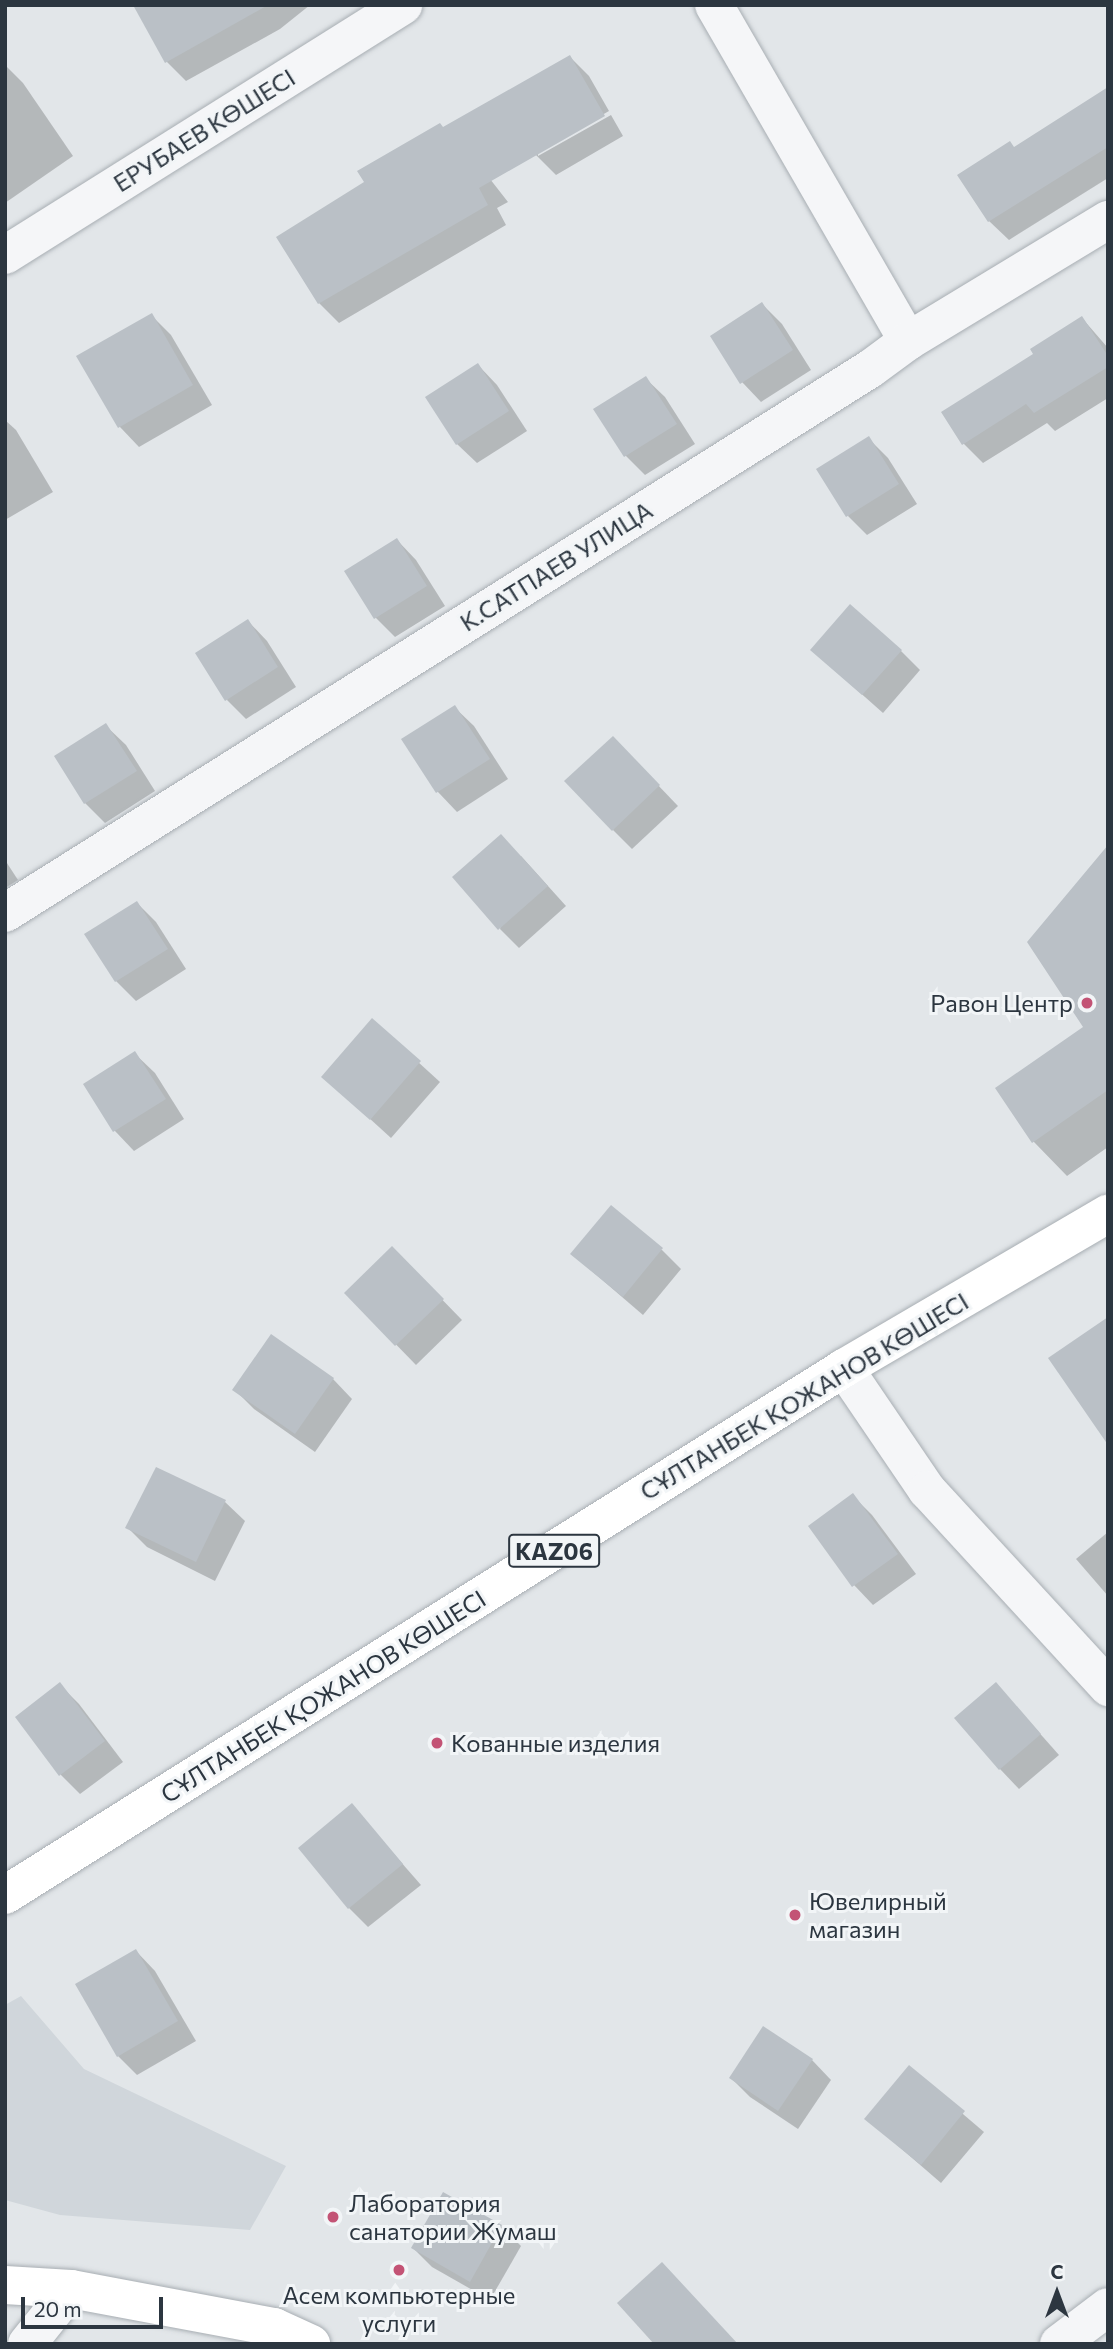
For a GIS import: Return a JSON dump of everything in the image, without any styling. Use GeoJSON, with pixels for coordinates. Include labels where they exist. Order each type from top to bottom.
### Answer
{"type":"FeatureCollection","features":[{"type":"Feature","properties":{"kind":"main road","name":"СҰЛТАНБЕК ҚОЖАНОВ КӨШЕСІ"},"geometry":{"type":"LineString","coordinates":[[5,1895],[844,1368],[1108,1214]]}},
{"type":"Feature","properties":{"kind":"main road"},"geometry":{"type":"LineString","coordinates":[[5,2285],[71,2289],[274,2328],[311,2344]]}},
{"type":"Feature","properties":{"kind":"street","name":"ЕРУБАЕВ КӨШЕСІ"},"geometry":{"type":"LineString","coordinates":[[5,255],[403,5]]}},
{"type":"Feature","properties":{"kind":"street"},"geometry":{"type":"LineString","coordinates":[[714,5],[908,341]]}},
{"type":"Feature","properties":{"kind":"street","name":"К.САТПАЕВ УЛИЦА"},"geometry":{"type":"LineString","coordinates":[[5,913],[870,369],[908,341],[1108,220]]}},
{"type":"Feature","properties":{"kind":"street"},"geometry":{"type":"LineString","coordinates":[[844,1368],[927,1490],[1107,1685]]}},
{"type":"Feature","properties":{"kind":"street"},"geometry":{"type":"LineString","coordinates":[[27,2344],[71,2289]]}},
{"type":"Feature","properties":{"kind":"street"},"geometry":{"type":"LineString","coordinates":[[1059,2344],[1108,2307]]}},
{"type":"Feature","properties":{"kind":"shaded area"},"geometry":{"type":"Polygon","coordinates":[[[21,1996],[84,2069],[286,2166],[250,2230],[60,2215],[5,2200],[5,2005],[21,1996]]]}},
{"type":"Feature","properties":{"kind":"building"},"geometry":{"type":"Polygon","coordinates":[[[133,5],[268,5],[165,63],[133,5]]]}},
{"type":"Feature","properties":{"kind":"building"},"geometry":{"type":"Polygon","coordinates":[[[570,55],[605,116],[479,188],[488,205],[318,304],[276,237],[364,182],[357,171],[440,123],[443,127],[570,55]]]}},
{"type":"Feature","properties":{"kind":"building"},"geometry":{"type":"Polygon","coordinates":[[[1108,87],[1108,147],[988,222],[957,175],[1010,141],[1014,147],[1108,87]]]}},
{"type":"Feature","properties":{"kind":"building"},"geometry":{"type":"Polygon","coordinates":[[[762,302],[793,350],[740,384],[710,336],[762,302]]]}},
{"type":"Feature","properties":{"kind":"building"},"geometry":{"type":"Polygon","coordinates":[[[152,313],[193,385],[118,428],[76,356],[152,313]]]}},
{"type":"Feature","properties":{"kind":"building"},"geometry":{"type":"Polygon","coordinates":[[[1082,316],[1108,356],[1108,367],[1034,413],[1026,404],[962,445],[941,412],[1033,354],[1030,349],[1082,316]]]}},
{"type":"Feature","properties":{"kind":"building"},"geometry":{"type":"Polygon","coordinates":[[[478,363],[509,411],[456,445],[425,397],[478,363]]]}},
{"type":"Feature","properties":{"kind":"building"},"geometry":{"type":"Polygon","coordinates":[[[646,376],[677,424],[624,457],[593,409],[646,376]]]}},
{"type":"Feature","properties":{"kind":"building"},"geometry":{"type":"Polygon","coordinates":[[[869,436],[899,484],[846,517],[816,469],[869,436]]]}},
{"type":"Feature","properties":{"kind":"building"},"geometry":{"type":"Polygon","coordinates":[[[397,538],[427,586],[374,619],[344,571],[397,538]]]}},
{"type":"Feature","properties":{"kind":"building"},"geometry":{"type":"Polygon","coordinates":[[[850,604],[902,650],[862,695],[810,650],[850,604]]]}},
{"type":"Feature","properties":{"kind":"building"},"geometry":{"type":"Polygon","coordinates":[[[248,619],[278,667],[225,701],[195,653],[248,619]]]}},
{"type":"Feature","properties":{"kind":"building"},"geometry":{"type":"Polygon","coordinates":[[[455,705],[490,759],[436,793],[401,739],[455,705]]]}},
{"type":"Feature","properties":{"kind":"building"},"geometry":{"type":"Polygon","coordinates":[[[106,723],[137,771],[84,804],[54,756],[106,723]]]}},
{"type":"Feature","properties":{"kind":"building"},"geometry":{"type":"Polygon","coordinates":[[[613,736],[660,785],[612,831],[564,781],[613,736]]]}},
{"type":"Feature","properties":{"kind":"building"},"geometry":{"type":"Polygon","coordinates":[[[501,834],[548,886],[498,930],[452,877],[501,834]]]}},
{"type":"Feature","properties":{"kind":"building"},"geometry":{"type":"Polygon","coordinates":[[[1108,845],[1108,1090],[1032,1143],[995,1088],[1083,1027],[1027,942],[1108,845]]]}},
{"type":"Feature","properties":{"kind":"building"},"geometry":{"type":"Polygon","coordinates":[[[137,901],[168,949],[115,982],[84,934],[137,901]]]}},
{"type":"Feature","properties":{"kind":"building"},"geometry":{"type":"Polygon","coordinates":[[[372,1018],[421,1061],[370,1120],[321,1077],[372,1018]]]}},
{"type":"Feature","properties":{"kind":"building"},"geometry":{"type":"Polygon","coordinates":[[[135,1051],[166,1099],[113,1132],[83,1084],[135,1051]]]}},
{"type":"Feature","properties":{"kind":"building"},"geometry":{"type":"Polygon","coordinates":[[[611,1205],[663,1248],[623,1297],[570,1254],[611,1205]]]}},
{"type":"Feature","properties":{"kind":"building"},"geometry":{"type":"Polygon","coordinates":[[[392,1246],[444,1299],[395,1346],[344,1293],[392,1246]]]}},
{"type":"Feature","properties":{"kind":"building"},"geometry":{"type":"Polygon","coordinates":[[[1108,1317],[1108,1445],[1048,1358],[1108,1317]]]}},
{"type":"Feature","properties":{"kind":"building"},"geometry":{"type":"Polygon","coordinates":[[[271,1334],[334,1378],[295,1434],[232,1390],[271,1334]]]}},
{"type":"Feature","properties":{"kind":"building"},"geometry":{"type":"Polygon","coordinates":[[[156,1467],[226,1500],[196,1562],[125,1528],[156,1467]]]}},
{"type":"Feature","properties":{"kind":"building"},"geometry":{"type":"Polygon","coordinates":[[[853,1493],[898,1554],[852,1587],[808,1526],[853,1493]]]}},
{"type":"Feature","properties":{"kind":"building"},"geometry":{"type":"Polygon","coordinates":[[[60,1682],[105,1741],[59,1776],[15,1717],[60,1682]]]}},
{"type":"Feature","properties":{"kind":"building"},"geometry":{"type":"Polygon","coordinates":[[[996,1682],[1041,1734],[999,1770],[954,1718],[996,1682]]]}},
{"type":"Feature","properties":{"kind":"building"},"geometry":{"type":"Polygon","coordinates":[[[352,1803],[403,1864],[348,1909],[298,1848],[352,1803]]]}},
{"type":"Feature","properties":{"kind":"building"},"geometry":{"type":"Polygon","coordinates":[[[136,1949],[178,2021],[117,2057],[75,1984],[136,1949]]]}},
{"type":"Feature","properties":{"kind":"building"},"geometry":{"type":"Polygon","coordinates":[[[763,2026],[813,2059],[778,2111],[729,2078],[763,2026]]]}},
{"type":"Feature","properties":{"kind":"building"},"geometry":{"type":"Polygon","coordinates":[[[909,2065],[965,2111],[921,2165],[864,2119],[909,2065]]]}},
{"type":"Feature","properties":{"kind":"building"},"geometry":{"type":"Polygon","coordinates":[[[443,2192],[502,2225],[470,2282],[411,2248],[443,2192]]]}},
{"type":"Feature","properties":{"kind":"building"},"geometry":{"type":"Polygon","coordinates":[[[662,2262],[738,2344],[654,2344],[617,2303],[662,2262]]]}},
{"type":"Feature","properties":{"kind":"place","name":"Равон Центр"},"geometry":{"type":"Point","coordinates":[1087,1003]}},
{"type":"Feature","properties":{"kind":"place","name":"Кованные изделия"},"geometry":{"type":"Point","coordinates":[437,1743]}},
{"type":"Feature","properties":{"kind":"place","name":"Ювелирный магазин"},"geometry":{"type":"Point","coordinates":[795,1915]}},
{"type":"Feature","properties":{"kind":"place","name":"Лаборатория санатории Жумаш"},"geometry":{"type":"Point","coordinates":[333,2217]}},
{"type":"Feature","properties":{"kind":"place","name":"Асем компьютерные услуги"},"geometry":{"type":"Point","coordinates":[399,2270]}}]}
